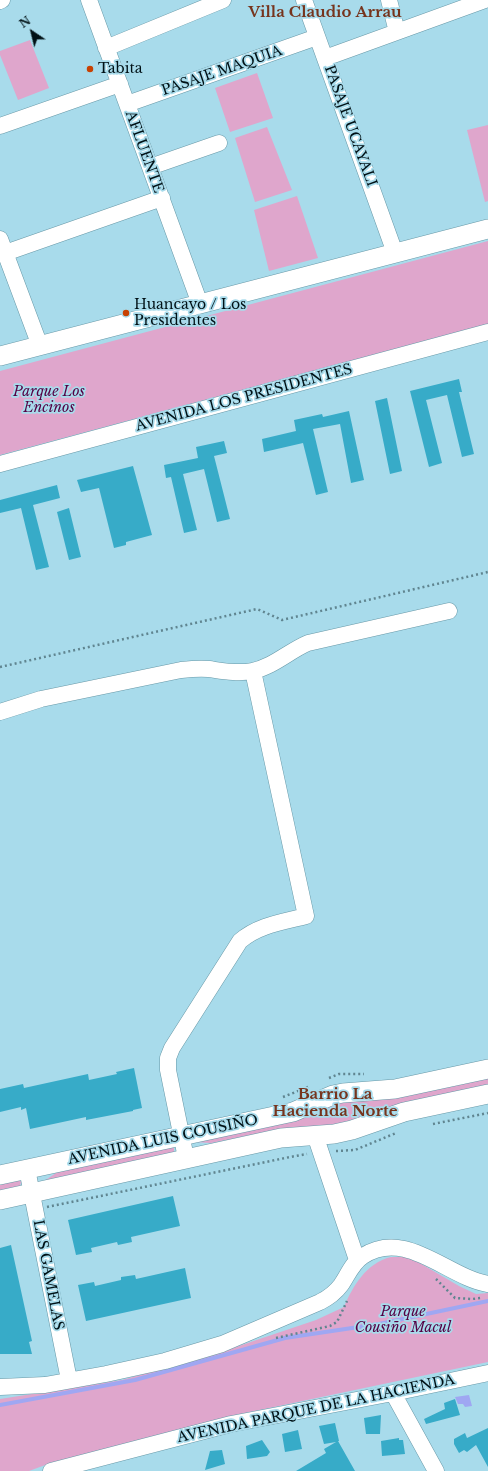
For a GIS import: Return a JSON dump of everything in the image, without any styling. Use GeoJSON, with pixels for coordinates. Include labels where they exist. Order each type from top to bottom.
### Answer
{"type":"FeatureCollection","features":[{"type":"Feature","properties":{"kind":"street","name":"AFLUENTE"},"geometry":{"type":"LineString","coordinates":[[89,0],[200,304]]}},
{"type":"Feature","properties":{"kind":"street"},"geometry":{"type":"LineString","coordinates":[[106,48],[223,0]]}},
{"type":"Feature","properties":{"kind":"street","name":"PASAJE UCAYALI"},"geometry":{"type":"LineString","coordinates":[[304,0],[396,253]]}},
{"type":"Feature","properties":{"kind":"street"},"geometry":{"type":"LineString","coordinates":[[389,0],[397,32]]}},
{"type":"Feature","properties":{"kind":"street"},"geometry":{"type":"LineString","coordinates":[[325,58],[397,32],[451,6],[485,0]]}},
{"type":"Feature","properties":{"kind":"street","name":"PASAJE MAQUIA"},"geometry":{"type":"LineString","coordinates":[[127,104],[318,37]]}},
{"type":"Feature","properties":{"kind":"street"},"geometry":{"type":"LineString","coordinates":[[0,126],[120,84]]}},
{"type":"Feature","properties":{"kind":"street"},"geometry":{"type":"LineString","coordinates":[[150,167],[219,143]]}},
{"type":"Feature","properties":{"kind":"street"},"geometry":{"type":"LineString","coordinates":[[40,346],[3,246],[162,198]]}},
{"type":"Feature","properties":{"kind":"street"},"geometry":{"type":"LineString","coordinates":[[0,356],[488,228]]}},
{"type":"Feature","properties":{"kind":"street","name":"AVENIDA LOS PRESIDENTES"},"geometry":{"type":"LineString","coordinates":[[0,464],[488,332]]}},
{"type":"Feature","properties":{"kind":"street"},"geometry":{"type":"LineString","coordinates":[[0,712],[42,699],[181,670],[199,669],[235,672],[253,671],[308,643],[449,611]]}},
{"type":"Feature","properties":{"kind":"street"},"geometry":{"type":"LineString","coordinates":[[186,1158],[168,1070],[168,1058],[172,1048],[240,941],[260,928],[306,916],[253,671]]}},
{"type":"Feature","properties":{"kind":"street","name":"AVENIDA LUIS COUSIÑO"},"geometry":{"type":"LineString","coordinates":[[0,1175],[293,1112],[333,1095],[395,1089],[488,1069]]}},
{"type":"Feature","properties":{"kind":"street","name":"AVENIDA LUIS COUSIÑO"},"geometry":{"type":"LineString","coordinates":[[0,1200],[33,1202],[186,1158],[281,1138],[318,1144],[334,1134],[352,1130],[404,1112],[488,1094]]}},
{"type":"Feature","properties":{"kind":"street"},"geometry":{"type":"LineString","coordinates":[[318,1144],[357,1260]]}},
{"type":"Feature","properties":{"kind":"street","name":"LAS GAMELAS"},"geometry":{"type":"LineString","coordinates":[[27,1169],[69,1380]]}},
{"type":"Feature","properties":{"kind":"street"},"geometry":{"type":"LineString","coordinates":[[0,1387],[45,1385],[165,1361],[222,1344],[320,1302],[330,1296],[340,1286],[357,1260],[373,1251],[385,1248],[397,1247],[410,1250],[421,1254],[475,1282],[488,1284]]}},
{"type":"Feature","properties":{"kind":"street","name":"AVENIDA PARQUE DE LA HACIENDA"},"geometry":{"type":"LineString","coordinates":[[54,1471],[231,1424],[488,1373]]}},
{"type":"Feature","properties":{"kind":"street"},"geometry":{"type":"LineString","coordinates":[[393,1393],[436,1471]]}},
{"type":"Feature","properties":{"kind":"path"},"geometry":{"type":"LineString","coordinates":[[0,667],[257,610],[282,620],[488,572]]}},
{"type":"Feature","properties":{"kind":"path"},"geometry":{"type":"LineString","coordinates":[[430,1124],[488,1113]]}},
{"type":"Feature","properties":{"kind":"path"},"geometry":{"type":"LineString","coordinates":[[33,1202],[290,1157],[318,1144],[355,1150],[401,1131]]}},
{"type":"Feature","properties":{"kind":"green space"},"geometry":{"type":"Polygon","coordinates":[[[30,40],[49,88],[18,100],[0,55],[0,51],[30,40]]]}},
{"type":"Feature","properties":{"kind":"green space"},"geometry":{"type":"Polygon","coordinates":[[[257,73],[273,118],[230,132],[215,88],[257,73]]]}},
{"type":"Feature","properties":{"kind":"green space"},"geometry":{"type":"Polygon","coordinates":[[[488,125],[488,201],[485,202],[467,130],[488,125]]]}},
{"type":"Feature","properties":{"kind":"green space"},"geometry":{"type":"Polygon","coordinates":[[[267,127],[292,190],[255,202],[235,138],[267,127]]]}},
{"type":"Feature","properties":{"kind":"green space"},"geometry":{"type":"Polygon","coordinates":[[[297,196],[318,258],[269,271],[254,210],[297,196]]]}},
{"type":"Feature","properties":{"kind":"green space","name":"Parque Los Encinos"},"geometry":{"type":"Polygon","coordinates":[[[488,241],[488,324],[0,455],[0,371],[488,241]]]}},
{"type":"Feature","properties":{"kind":"green space"},"geometry":{"type":"Polygon","coordinates":[[[488,1072],[488,1087],[340,1125],[276,1130],[211,1143],[193,1142],[323,1106],[488,1072]]]}},
{"type":"Feature","properties":{"kind":"green space"},"geometry":{"type":"Polygon","coordinates":[[[174,1146],[173,1155],[41,1185],[41,1181],[44,1181],[59,1171],[174,1146]]]}},
{"type":"Feature","properties":{"kind":"green space"},"geometry":{"type":"Polygon","coordinates":[[[20,1180],[20,1186],[0,1191],[0,1181],[20,1180]]]}},
{"type":"Feature","properties":{"kind":"green space","name":"Parque Cousiño Macul"},"geometry":{"type":"Polygon","coordinates":[[[391,1257],[405,1257],[418,1262],[459,1286],[476,1294],[488,1293],[488,1362],[236,1415],[48,1464],[29,1471],[0,1471],[0,1399],[122,1380],[224,1351],[316,1320],[344,1307],[362,1276],[374,1264],[391,1257]]]}},
{"type":"Feature","properties":{"kind":"water"},"geometry":{"type":"Polygon","coordinates":[[[469,1395],[472,1406],[465,1407],[463,1404],[458,1404],[455,1397],[469,1395]]]}},
{"type":"Feature","properties":{"kind":"building"},"geometry":{"type":"Polygon","coordinates":[[[459,379],[462,392],[459,392],[474,454],[462,457],[447,395],[426,400],[442,463],[429,467],[410,391],[459,379]]]}},
{"type":"Feature","properties":{"kind":"building"},"geometry":{"type":"Polygon","coordinates":[[[387,398],[402,471],[390,474],[375,401],[387,398]]]}},
{"type":"Feature","properties":{"kind":"building"},"geometry":{"type":"Polygon","coordinates":[[[349,411],[364,480],[351,483],[340,424],[313,429],[328,492],[316,495],[303,443],[264,452],[262,439],[296,431],[294,420],[322,414],[323,417],[349,411]]]}},
{"type":"Feature","properties":{"kind":"building"},"geometry":{"type":"Polygon","coordinates":[[[224,441],[227,453],[214,456],[230,519],[217,522],[204,469],[183,474],[197,530],[184,533],[171,477],[166,478],[164,465],[198,458],[196,447],[224,441]]]}},
{"type":"Feature","properties":{"kind":"building"},"geometry":{"type":"Polygon","coordinates":[[[133,466],[152,535],[126,542],[126,545],[114,548],[99,488],[81,492],[77,480],[133,466]]]}},
{"type":"Feature","properties":{"kind":"building"},"geometry":{"type":"Polygon","coordinates":[[[57,485],[60,498],[33,505],[49,567],[36,570],[21,508],[0,513],[0,500],[57,485]]]}},
{"type":"Feature","properties":{"kind":"building"},"geometry":{"type":"Polygon","coordinates":[[[69,508],[81,557],[69,560],[57,512],[69,508]]]}},
{"type":"Feature","properties":{"kind":"building"},"geometry":{"type":"Polygon","coordinates":[[[134,1068],[142,1108],[133,1111],[86,1120],[86,1117],[30,1129],[26,1108],[21,1110],[21,1107],[0,1112],[0,1089],[23,1084],[24,1088],[88,1074],[89,1080],[117,1074],[116,1072],[134,1068]]]}},
{"type":"Feature","properties":{"kind":"building"},"geometry":{"type":"Polygon","coordinates":[[[173,1196],[180,1226],[131,1237],[132,1242],[118,1245],[117,1242],[91,1248],[92,1252],[76,1255],[68,1220],[173,1196]]]}},
{"type":"Feature","properties":{"kind":"building"},"geometry":{"type":"Polygon","coordinates":[[[11,1245],[32,1341],[29,1342],[32,1354],[0,1354],[0,1248],[11,1245]]]}},
{"type":"Feature","properties":{"kind":"building"},"geometry":{"type":"Polygon","coordinates":[[[185,1268],[191,1298],[86,1321],[78,1285],[94,1282],[95,1286],[121,1280],[121,1277],[135,1275],[136,1279],[185,1268]]]}},
{"type":"Feature","properties":{"kind":"building"},"geometry":{"type":"Polygon","coordinates":[[[455,1399],[460,1415],[426,1424],[424,1419],[445,1409],[444,1403],[455,1399]]]}},
{"type":"Feature","properties":{"kind":"building"},"geometry":{"type":"Polygon","coordinates":[[[381,1415],[380,1434],[366,1434],[364,1418],[381,1415]]]}},
{"type":"Feature","properties":{"kind":"building"},"geometry":{"type":"Polygon","coordinates":[[[335,1423],[338,1441],[355,1471],[296,1471],[326,1453],[324,1449],[336,1442],[324,1444],[319,1426],[335,1423]]]}},
{"type":"Feature","properties":{"kind":"building"},"geometry":{"type":"Polygon","coordinates":[[[488,1428],[488,1467],[476,1445],[467,1452],[464,1450],[459,1453],[454,1444],[454,1439],[465,1433],[467,1438],[488,1428]]]}},
{"type":"Feature","properties":{"kind":"building"},"geometry":{"type":"Polygon","coordinates":[[[298,1430],[302,1449],[285,1452],[282,1434],[298,1430]]]}},
{"type":"Feature","properties":{"kind":"building"},"geometry":{"type":"Polygon","coordinates":[[[399,1438],[399,1440],[403,1440],[405,1454],[382,1456],[381,1441],[399,1438]]]}},
{"type":"Feature","properties":{"kind":"building"},"geometry":{"type":"Polygon","coordinates":[[[262,1440],[270,1452],[267,1456],[247,1459],[246,1446],[262,1440]]]}},
{"type":"Feature","properties":{"kind":"building"},"geometry":{"type":"Polygon","coordinates":[[[222,1450],[225,1464],[205,1470],[210,1451],[222,1450]]]}},
{"type":"Feature","properties":{"kind":"waterway"},"geometry":{"type":"LineString","coordinates":[[0,1405],[135,1380],[285,1338],[379,1324],[488,1301]]}},
{"type":"Feature","properties":{"kind":"place","name":"Tabita"},"geometry":{"type":"Point","coordinates":[90,69]}},
{"type":"Feature","properties":{"kind":"place","name":"Huancayo / Los Presidentes"},"geometry":{"type":"Point","coordinates":[126,313]}},
{"type":"Feature","properties":{"kind":"district","name":"Villa Claudio Arrau"},"geometry":{"type":"Point","coordinates":[325,13]}},
{"type":"Feature","properties":{"kind":"district","name":"Barrio La Hacienda Norte"},"geometry":{"type":"Point","coordinates":[335,1104]}}]}
